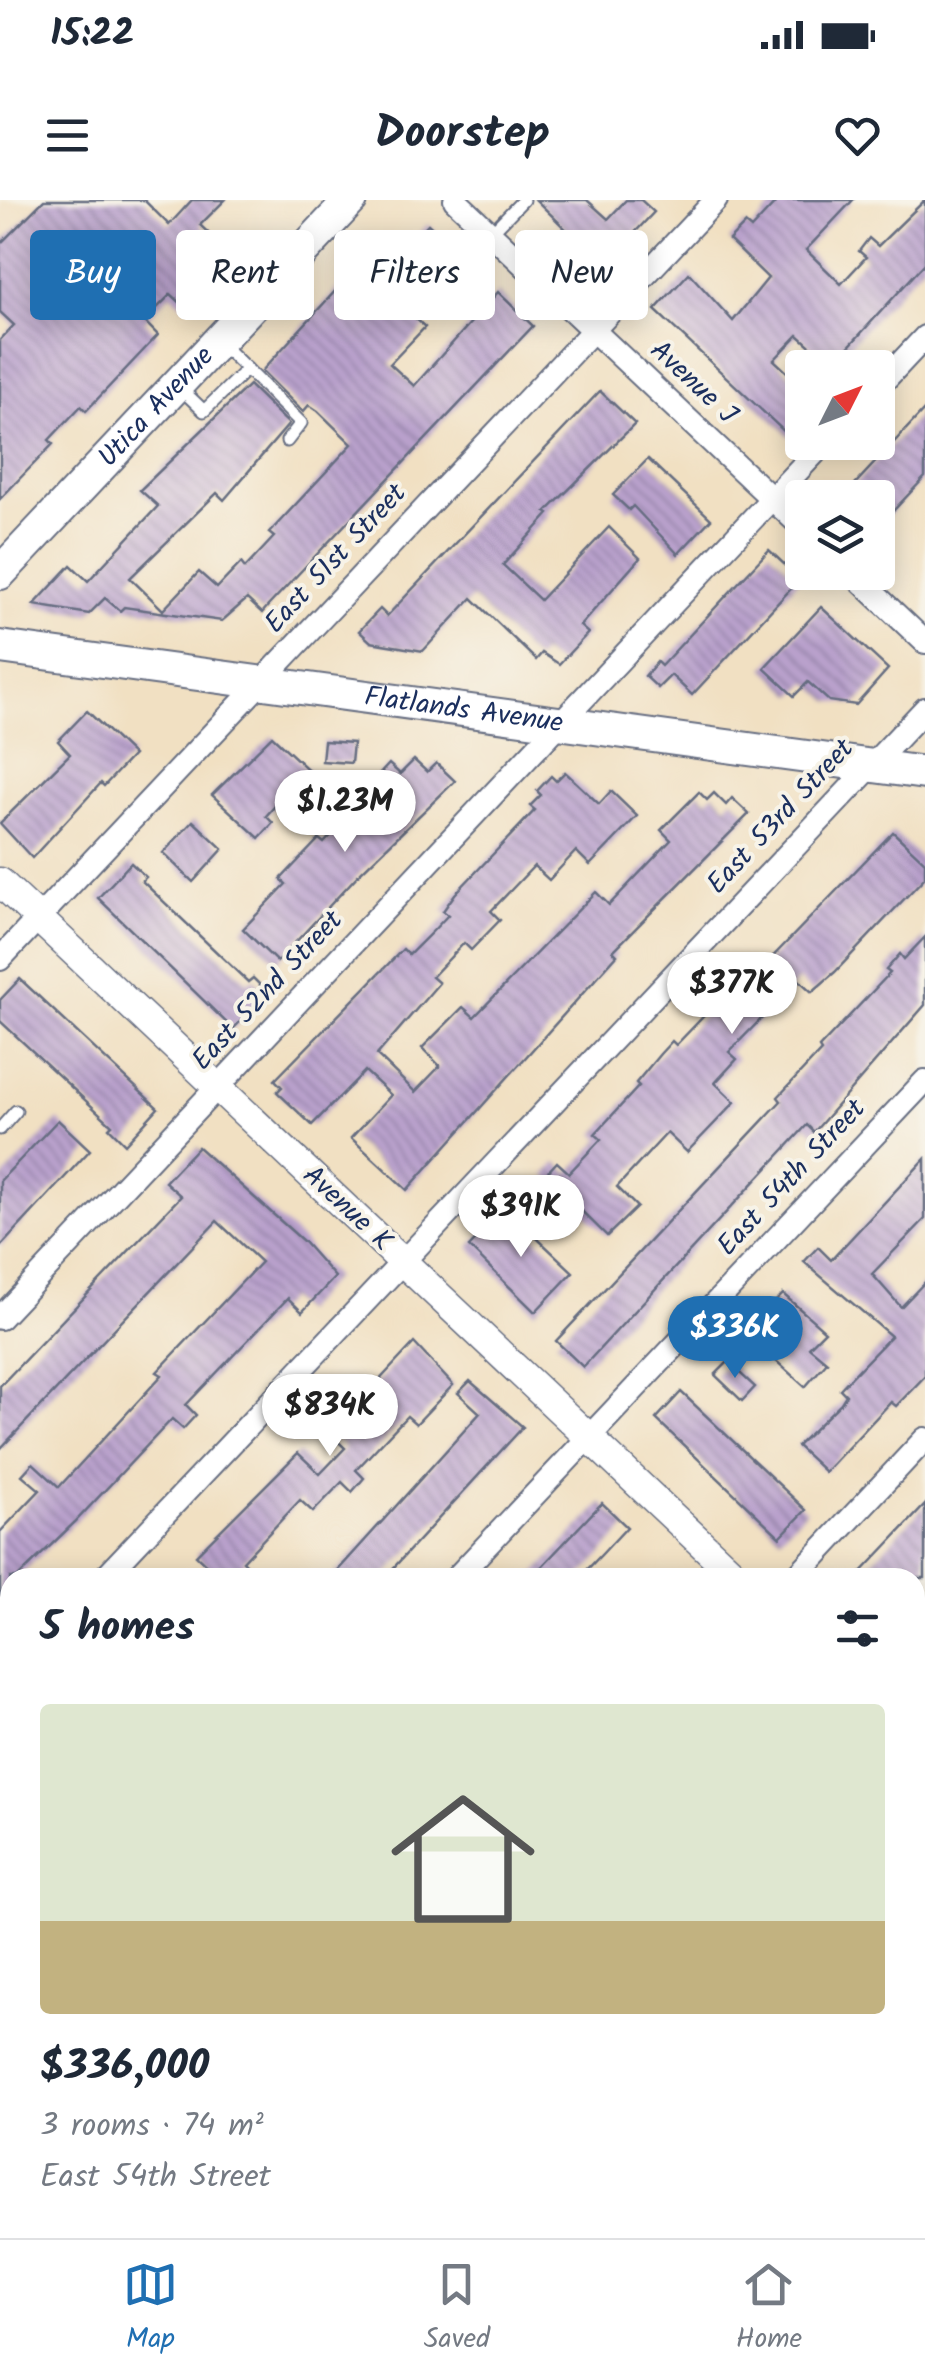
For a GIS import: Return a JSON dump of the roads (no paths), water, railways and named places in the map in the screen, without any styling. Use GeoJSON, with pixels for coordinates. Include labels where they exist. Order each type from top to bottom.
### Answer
{"type":"FeatureCollection","features":[{"type":"Feature","properties":{"kind":"main road","name":"Utica Avenue"},"geometry":{"type":"LineString","coordinates":[[0,573],[352,200]]}},
{"type":"Feature","properties":{"kind":"main road","name":"Flatlands Avenue"},"geometry":{"type":"LineString","coordinates":[[0,647],[925,773]]}},
{"type":"Feature","properties":{"kind":"street","name":"Avenue J"},"geometry":{"type":"LineString","coordinates":[[455,200],[487,230]]}},
{"type":"Feature","properties":{"kind":"street","name":"East 51st Street"},"geometry":{"type":"LineString","coordinates":[[0,959],[716,200]]}},
{"type":"Feature","properties":{"kind":"street","name":"Avenue J"},"geometry":{"type":"LineString","coordinates":[[495,238],[785,511]]}},
{"type":"Feature","properties":{"kind":"street"},"geometry":{"type":"LineString","coordinates":[[895,369],[925,336]]}},
{"type":"Feature","properties":{"kind":"street","name":"East 52nd Street"},"geometry":{"type":"LineString","coordinates":[[0,1318],[808,460]]}},
{"type":"Feature","properties":{"kind":"street"},"geometry":{"type":"LineString","coordinates":[[870,590],[925,642]]}},
{"type":"Feature","properties":{"kind":"street","name":"East 53rd Street"},"geometry":{"type":"LineString","coordinates":[[113,1568],[925,709]]}},
{"type":"Feature","properties":{"kind":"street","name":"Avenue K"},"geometry":{"type":"LineString","coordinates":[[0,882],[727,1568]]}},
{"type":"Feature","properties":{"kind":"street","name":"East 54th Street"},"geometry":{"type":"LineString","coordinates":[[465,1568],[925,1081]]}},
{"type":"Feature","properties":{"kind":"street"},"geometry":{"type":"LineString","coordinates":[[803,1568],[925,1439]]}},
{"type":"Feature","properties":{"kind":"lane"},"geometry":{"type":"LineString","coordinates":[[493,230],[523,200]]}},
{"type":"Feature","properties":{"kind":"lane"},"geometry":{"type":"LineString","coordinates":[[218,342],[302,423],[288,440]]}},
{"type":"Feature","properties":{"kind":"lane"},"geometry":{"type":"LineString","coordinates":[[177,385],[204,411],[246,369]]}},
{"type":"Feature","properties":{"kind":"lane"},"geometry":{"type":"LineString","coordinates":[[0,1128],[16,1110]]}}]}
